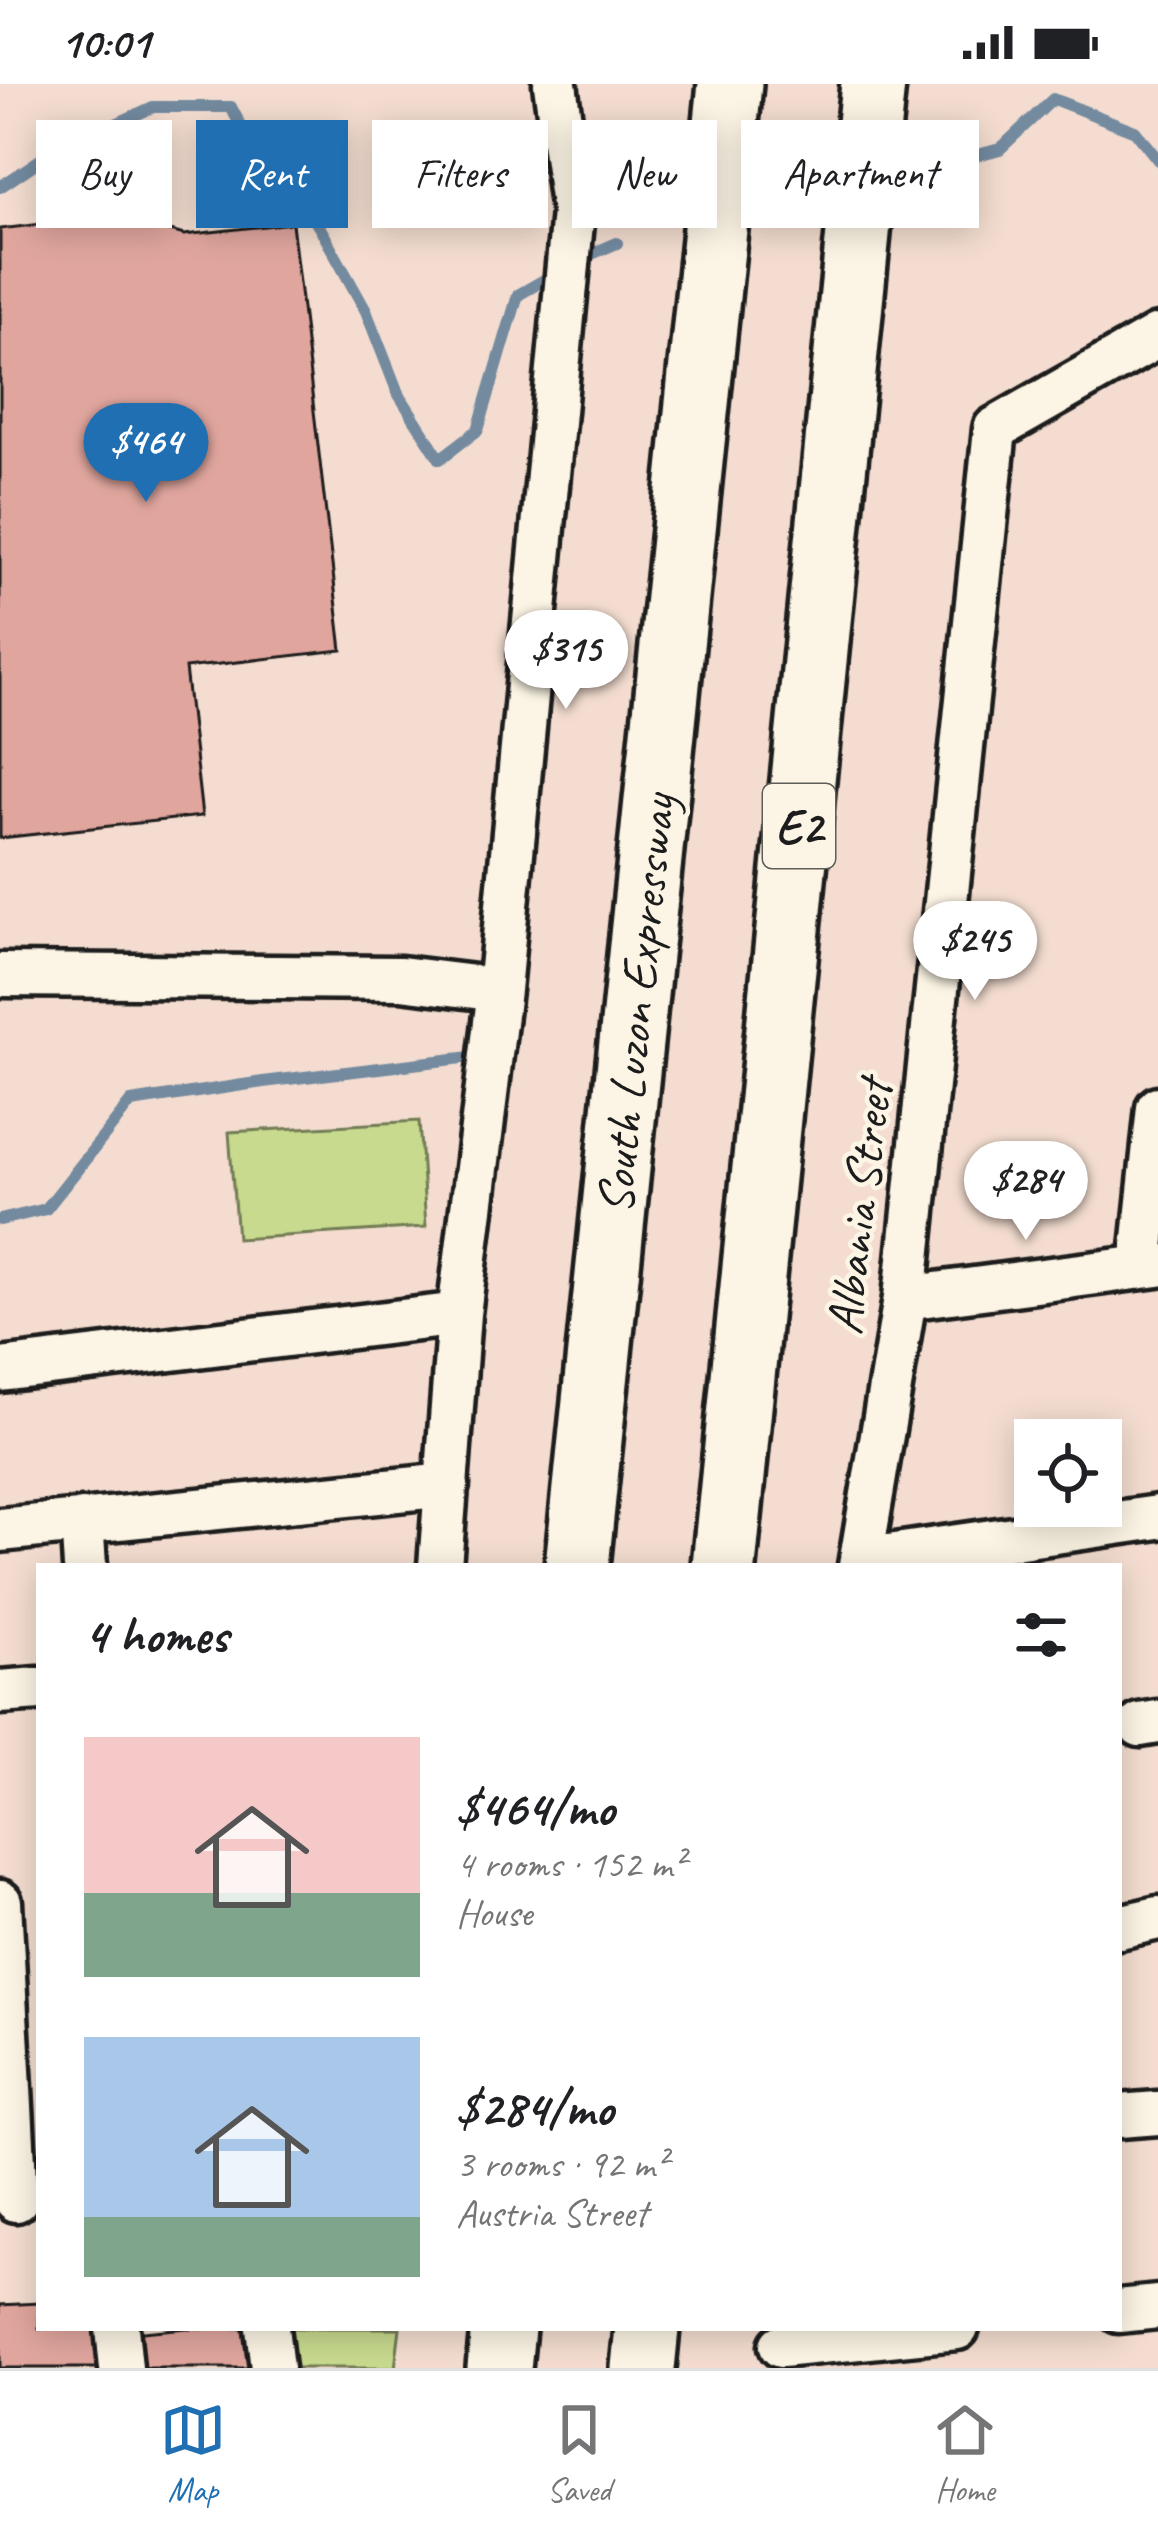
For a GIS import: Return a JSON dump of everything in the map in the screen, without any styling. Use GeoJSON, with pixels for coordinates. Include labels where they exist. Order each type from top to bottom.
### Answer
{"type":"FeatureCollection","features":[{"type":"Feature","properties":{"kind":"highway","name":"South Luzon Expressway"},"geometry":{"type":"LineString","coordinates":[[577,1563],[730,84]]}},
{"type":"Feature","properties":{"kind":"highway","name":"E2"},"geometry":{"type":"LineString","coordinates":[[724,1563],[873,84]]}},
{"type":"Feature","properties":{"kind":"highway"},"geometry":{"type":"LineString","coordinates":[[499,2368],[503,2331]]}},
{"type":"Feature","properties":{"kind":"highway"},"geometry":{"type":"LineString","coordinates":[[644,2368],[647,2331]]}},
{"type":"Feature","properties":{"kind":"street"},"geometry":{"type":"LineString","coordinates":[[440,1563],[459,1314],[500,990],[566,309],[573,212],[555,84]]}},
{"type":"Feature","properties":{"kind":"street","name":"Albania Street"},"geometry":{"type":"LineString","coordinates":[[860,1563],[905,1298],[995,430],[1158,336]]}},
{"type":"Feature","properties":{"kind":"street"},"geometry":{"type":"LineString","coordinates":[[0,975],[401,978],[500,990]]}},
{"type":"Feature","properties":{"kind":"street"},"geometry":{"type":"LineString","coordinates":[[905,1298],[1149,1266],[1158,1108]]}},
{"type":"Feature","properties":{"kind":"street"},"geometry":{"type":"LineString","coordinates":[[0,1370],[459,1314]]}},
{"type":"Feature","properties":{"kind":"street"},"geometry":{"type":"LineString","coordinates":[[0,1530],[447,1485]]}},
{"type":"Feature","properties":{"kind":"street"},"geometry":{"type":"LineString","coordinates":[[860,1563],[1158,1517]]}},
{"type":"Feature","properties":{"kind":"street"},"geometry":{"type":"LineString","coordinates":[[82,1521],[85,1563]]}},
{"type":"Feature","properties":{"kind":"street"},"geometry":{"type":"LineString","coordinates":[[0,1692],[36,1689]]}},
{"type":"Feature","properties":{"kind":"street"},"geometry":{"type":"LineString","coordinates":[[0,1902],[18,2200]]}},
{"type":"Feature","properties":{"kind":"street"},"geometry":{"type":"LineString","coordinates":[[1122,1926],[1158,1918]]}},
{"type":"Feature","properties":{"kind":"street"},"geometry":{"type":"LineString","coordinates":[[1122,2116],[1158,2114]]}},
{"type":"Feature","properties":{"kind":"street"},"geometry":{"type":"LineString","coordinates":[[1122,2311],[1158,2307]]}},
{"type":"Feature","properties":{"kind":"street"},"geometry":{"type":"LineString","coordinates":[[117,2331],[121,2368]]}},
{"type":"Feature","properties":{"kind":"street"},"geometry":{"type":"LineString","coordinates":[[267,2331],[272,2368]]}},
{"type":"Feature","properties":{"kind":"street"},"geometry":{"type":"LineString","coordinates":[[781,2347],[929,2331]]}},
{"type":"Feature","properties":{"kind":"green space"},"geometry":{"type":"Polygon","coordinates":[[[419,1121],[426,1227],[237,1239],[229,1132],[419,1121]]]}},
{"type":"Feature","properties":{"kind":"green space"},"geometry":{"type":"Polygon","coordinates":[[[275,2331],[400,2331],[395,2368],[278,2368],[275,2331]]]}},
{"type":"Feature","properties":{"kind":"building"},"geometry":{"type":"Polygon","coordinates":[[[36,225],[160,228],[184,235],[293,228],[342,650],[185,668],[202,816],[0,838],[0,229],[36,225]]]}},
{"type":"Feature","properties":{"kind":"building"},"geometry":{"type":"Polygon","coordinates":[[[36,2303],[36,2331],[108,2331],[111,2368],[0,2368],[0,2305],[36,2303]]]}},
{"type":"Feature","properties":{"kind":"building"},"geometry":{"type":"Polygon","coordinates":[[[253,2331],[256,2368],[134,2368],[131,2333],[253,2331]]]}},
{"type":"Feature","properties":{"kind":"waterway"},"geometry":{"type":"LineString","coordinates":[[979,155],[1000,149],[1053,99],[1135,131],[1158,160]]}},
{"type":"Feature","properties":{"kind":"waterway"},"geometry":{"type":"LineString","coordinates":[[0,187],[46,156],[153,107],[231,107],[258,159],[292,183],[324,235],[366,311],[398,393],[440,459],[478,430],[518,295],[558,272]]}},
{"type":"Feature","properties":{"kind":"waterway"},"geometry":{"type":"LineString","coordinates":[[580,259],[617,243]]}},
{"type":"Feature","properties":{"kind":"waterway"},"geometry":{"type":"LineString","coordinates":[[0,1220],[46,1209],[131,1102],[471,1057]]}}]}
